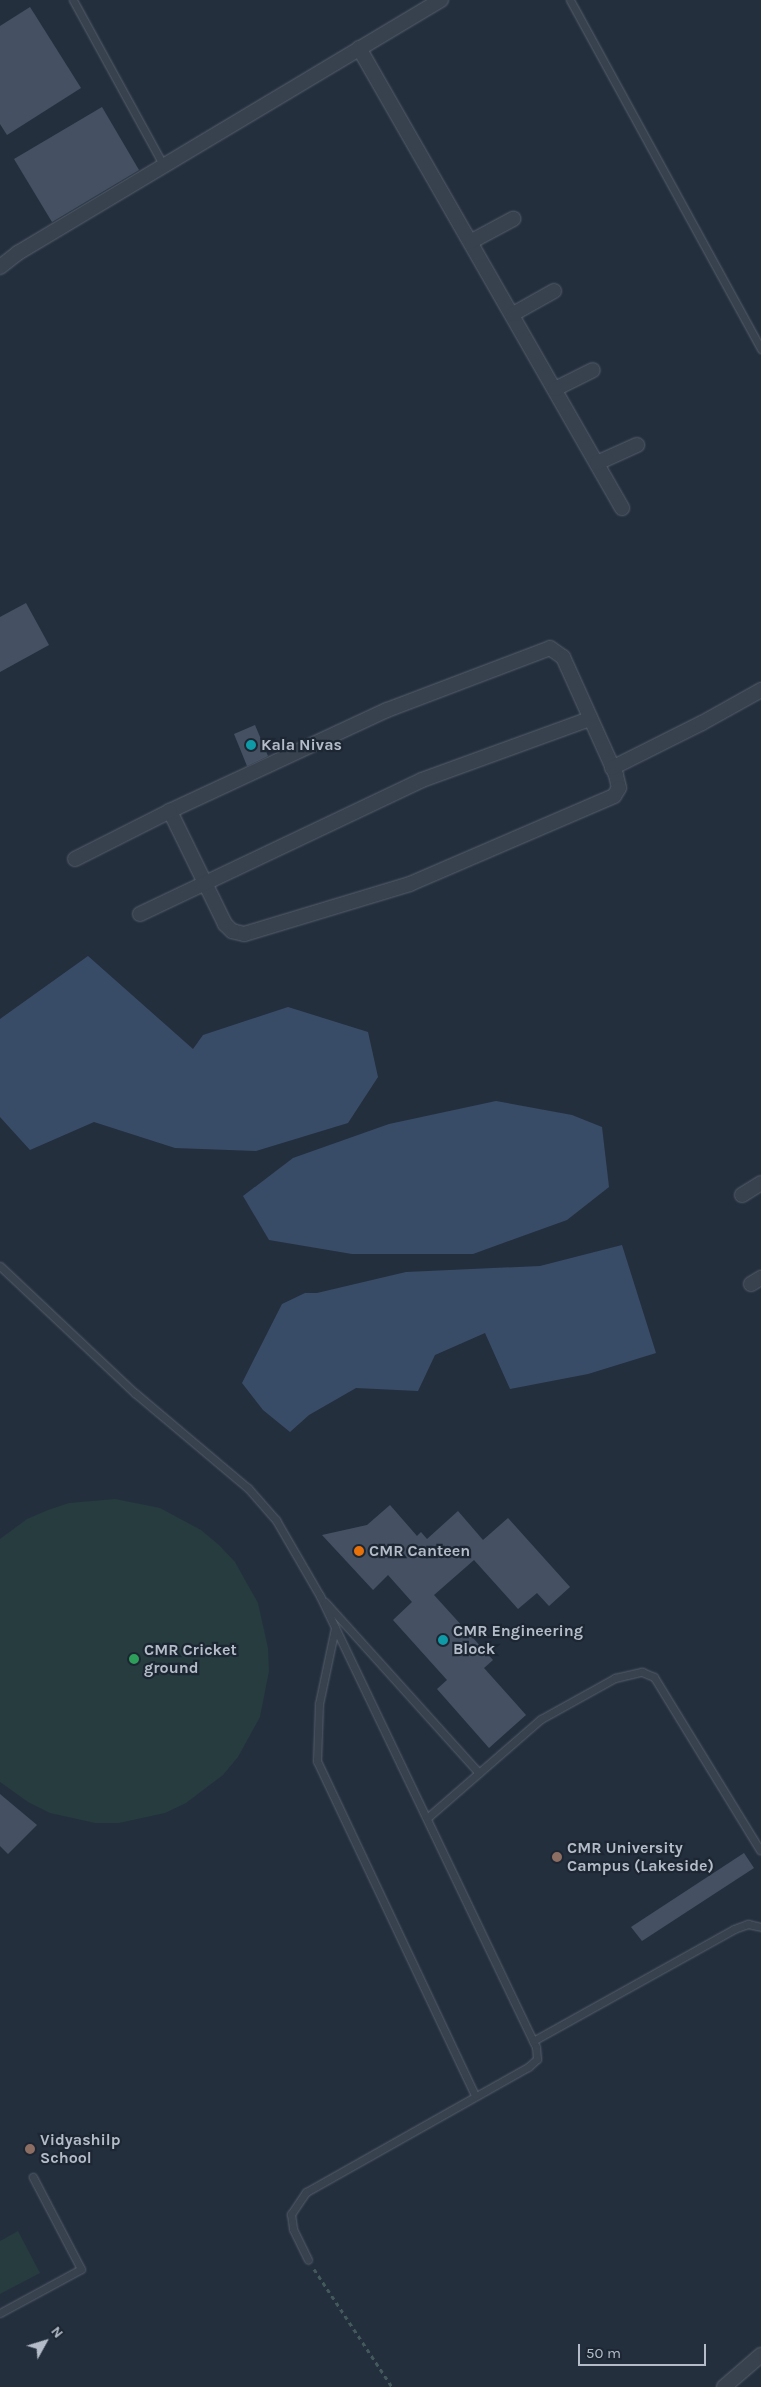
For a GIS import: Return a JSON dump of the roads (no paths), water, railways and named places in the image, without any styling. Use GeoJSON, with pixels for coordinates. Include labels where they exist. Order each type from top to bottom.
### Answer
{"type":"FeatureCollection","features":[{"type":"Feature","properties":{"kind":"street"},"geometry":{"type":"LineString","coordinates":[[0,268],[164,166],[441,0]]}},
{"type":"Feature","properties":{"kind":"street"},"geometry":{"type":"LineString","coordinates":[[359,48],[472,241],[622,508]]}},
{"type":"Feature","properties":{"kind":"street"},"geometry":{"type":"LineString","coordinates":[[472,241],[513,219]]}},
{"type":"Feature","properties":{"kind":"street"},"geometry":{"type":"LineString","coordinates":[[513,314],[554,291]]}},
{"type":"Feature","properties":{"kind":"street"},"geometry":{"type":"LineString","coordinates":[[556,389],[593,370]]}},
{"type":"Feature","properties":{"kind":"street"},"geometry":{"type":"LineString","coordinates":[[597,463],[637,445]]}},
{"type":"Feature","properties":{"kind":"street"},"geometry":{"type":"LineString","coordinates":[[75,859],[170,811],[386,710],[541,650],[557,650],[563,657],[619,788],[614,796],[410,884],[244,934],[232,931],[225,924],[170,811]]}},
{"type":"Feature","properties":{"kind":"street"},"geometry":{"type":"LineString","coordinates":[[612,768],[702,724],[761,690]]}},
{"type":"Feature","properties":{"kind":"street"},"geometry":{"type":"LineString","coordinates":[[140,914],[422,780],[590,719]]}},
{"type":"Feature","properties":{"kind":"street"},"geometry":{"type":"LineString","coordinates":[[742,1195],[761,1183]]}},
{"type":"Feature","properties":{"kind":"street"},"geometry":{"type":"LineString","coordinates":[[724,2387],[761,2355]]}},
{"type":"Feature","properties":{"kind":"lane"},"geometry":{"type":"LineString","coordinates":[[73,0],[164,166]]}},
{"type":"Feature","properties":{"kind":"lane"},"geometry":{"type":"LineString","coordinates":[[570,0],[761,349]]}},
{"type":"Feature","properties":{"kind":"lane"},"geometry":{"type":"LineString","coordinates":[[0,1266],[135,1394],[248,1488],[276,1520],[320,1596],[533,2041],[537,2053],[533,2064],[306,2192],[291,2214],[293,2230],[308,2260]]}},
{"type":"Feature","properties":{"kind":"lane"},"geometry":{"type":"LineString","coordinates":[[320,1596],[479,1773]]}},
{"type":"Feature","properties":{"kind":"lane"},"geometry":{"type":"LineString","coordinates":[[335,1628],[319,1704],[317,1761],[476,2096]]}},
{"type":"Feature","properties":{"kind":"lane"},"geometry":{"type":"LineString","coordinates":[[427,1818],[541,1719],[615,1678],[642,1672],[654,1678],[760,1850]]}},
{"type":"Feature","properties":{"kind":"lane"},"geometry":{"type":"LineString","coordinates":[[533,2041],[734,1929],[748,1924],[761,1927]]}},
{"type":"Feature","properties":{"kind":"lane"},"geometry":{"type":"LineString","coordinates":[[0,2313],[81,2269],[33,2177]]}},
{"type":"Feature","properties":{"kind":"water"},"geometry":{"type":"Polygon","coordinates":[[[88,956],[193,1049],[203,1035],[288,1007],[368,1032],[378,1077],[348,1123],[256,1151],[175,1148],[94,1122],[30,1150],[0,1117],[0,1019],[88,956]]]}},
{"type":"Feature","properties":{"kind":"water"},"geometry":{"type":"Polygon","coordinates":[[[496,1101],[572,1115],[602,1127],[609,1187],[567,1220],[473,1254],[352,1254],[269,1240],[243,1196],[293,1158],[389,1124],[496,1101]]]}},
{"type":"Feature","properties":{"kind":"water"},"geometry":{"type":"Polygon","coordinates":[[[622,1245],[656,1353],[588,1374],[510,1389],[485,1333],[435,1355],[418,1391],[356,1388],[309,1415],[290,1432],[263,1410],[242,1383],[282,1304],[305,1293],[317,1293],[406,1272],[540,1266],[622,1245]]]}},
{"type":"Feature","properties":{"kind":"place","name":"Kala Nivas"},"geometry":{"type":"Point","coordinates":[251,745]}},
{"type":"Feature","properties":{"kind":"place","name":"CMR Canteen"},"geometry":{"type":"Point","coordinates":[359,1551]}},
{"type":"Feature","properties":{"kind":"place","name":"CMR Engineering Block"},"geometry":{"type":"Point","coordinates":[443,1640]}},
{"type":"Feature","properties":{"kind":"place","name":"CMR Cricket ground"},"geometry":{"type":"Point","coordinates":[134,1659]}},
{"type":"Feature","properties":{"kind":"place","name":"CMR University Campus (Lakeside)"},"geometry":{"type":"Point","coordinates":[557,1857]}},
{"type":"Feature","properties":{"kind":"place","name":"Vidyashilp School"},"geometry":{"type":"Point","coordinates":[30,2149]}}]}
